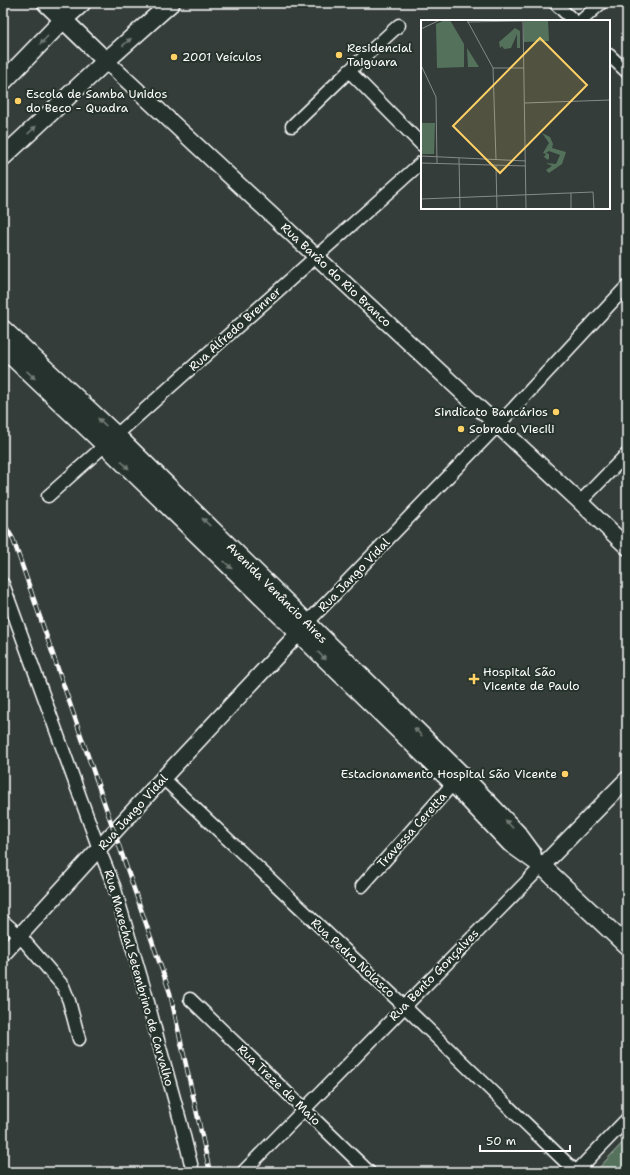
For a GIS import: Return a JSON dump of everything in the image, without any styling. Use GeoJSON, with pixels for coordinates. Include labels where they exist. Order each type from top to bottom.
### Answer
{"type":"FeatureCollection","features":[{"type":"Feature","properties":{"kind":"main road","name":"Rua Barão do Rio Branco"},"geometry":{"type":"LineString","coordinates":[[46,3],[106,60]]}},
{"type":"Feature","properties":{"kind":"main road"},"geometry":{"type":"LineString","coordinates":[[3,82],[63,20],[82,3]]}},
{"type":"Feature","properties":{"kind":"main road"},"geometry":{"type":"LineString","coordinates":[[3,157],[106,60],[171,3]]}},
{"type":"Feature","properties":{"kind":"main road","name":"Avenida Venâncio Aires"},"geometry":{"type":"LineString","coordinates":[[3,329],[111,440],[302,628],[458,779],[518,834],[542,866],[627,946]]}},
{"type":"Feature","properties":{"kind":"main road","name":"Avenida Venâncio Aires"},"geometry":{"type":"LineString","coordinates":[[3,348],[111,440]]}},
{"type":"Feature","properties":{"kind":"street"},"geometry":{"type":"LineString","coordinates":[[555,3],[573,20]]}},
{"type":"Feature","properties":{"kind":"street"},"geometry":{"type":"LineString","coordinates":[[582,20],[601,3]]}},
{"type":"Feature","properties":{"kind":"street"},"geometry":{"type":"LineString","coordinates":[[292,126],[399,25]]}},
{"type":"Feature","properties":{"kind":"street"},"geometry":{"type":"LineString","coordinates":[[610,56],[627,72]]}},
{"type":"Feature","properties":{"kind":"street","name":"Rua Barão do Rio Branco"},"geometry":{"type":"LineString","coordinates":[[106,60],[627,547]]}},
{"type":"Feature","properties":{"kind":"street"},"geometry":{"type":"LineString","coordinates":[[349,71],[421,144]]}},
{"type":"Feature","properties":{"kind":"street","name":"Rua Alfredo Brenner"},"geometry":{"type":"LineString","coordinates":[[48,496],[421,163]]}},
{"type":"Feature","properties":{"kind":"street","name":"Rua Jango Vidal"},"geometry":{"type":"LineString","coordinates":[[3,954],[302,628],[498,425],[627,286]]}},
{"type":"Feature","properties":{"kind":"street"},"geometry":{"type":"LineString","coordinates":[[580,502],[627,454]]}},
{"type":"Feature","properties":{"kind":"street","name":"Rua Marechal Setembrino de Carvalho"},"geometry":{"type":"LineString","coordinates":[[3,584],[99,849],[114,886],[145,991],[180,1120],[192,1172]]}},
{"type":"Feature","properties":{"kind":"street","name":"Rua Pedro Nolasco"},"geometry":{"type":"LineString","coordinates":[[163,778],[404,1006],[576,1172]]}},
{"type":"Feature","properties":{"kind":"street","name":"Travessa Ceretta"},"geometry":{"type":"LineString","coordinates":[[362,886],[458,779]]}},
{"type":"Feature","properties":{"kind":"street","name":"Rua Bento Gonçalves"},"geometry":{"type":"LineString","coordinates":[[243,1172],[627,779]]}},
{"type":"Feature","properties":{"kind":"street"},"geometry":{"type":"LineString","coordinates":[[3,920],[20,936],[64,986],[79,1039]]}},
{"type":"Feature","properties":{"kind":"street","name":"Rua Treze de Maio"},"geometry":{"type":"LineString","coordinates":[[190,999],[369,1172]]}},
{"type":"Feature","properties":{"kind":"street"},"geometry":{"type":"LineString","coordinates":[[576,1172],[627,1119]]}},
{"type":"Feature","properties":{"kind":"green space"},"geometry":{"type":"Polygon","coordinates":[[[627,1138],[627,1172],[595,1172],[627,1138]]]}},
{"type":"Feature","properties":{"kind":"railway"},"geometry":{"type":"LineString","coordinates":[[3,522],[13,539],[170,993],[210,1172]]}},
{"type":"Feature","properties":{"kind":"place","name":"Residencial Taiguara"},"geometry":{"type":"Point","coordinates":[339,55]}},
{"type":"Feature","properties":{"kind":"place","name":"2001 Veículos"},"geometry":{"type":"Point","coordinates":[174,57]}},
{"type":"Feature","properties":{"kind":"place","name":"Escola de Samba Unidos do Beco - Quadra"},"geometry":{"type":"Point","coordinates":[18,101]}},
{"type":"Feature","properties":{"kind":"place","name":"Sindicato Bancários"},"geometry":{"type":"Point","coordinates":[556,412]}},
{"type":"Feature","properties":{"kind":"place","name":"Sobrado Viecili"},"geometry":{"type":"Point","coordinates":[461,429]}},
{"type":"Feature","properties":{"kind":"place","name":"Hospital São Vicente de Paulo"},"geometry":{"type":"Point","coordinates":[474,679]}},
{"type":"Feature","properties":{"kind":"place","name":"Estacionamento Hospital São Vicente"},"geometry":{"type":"Point","coordinates":[565,774]}}]}
